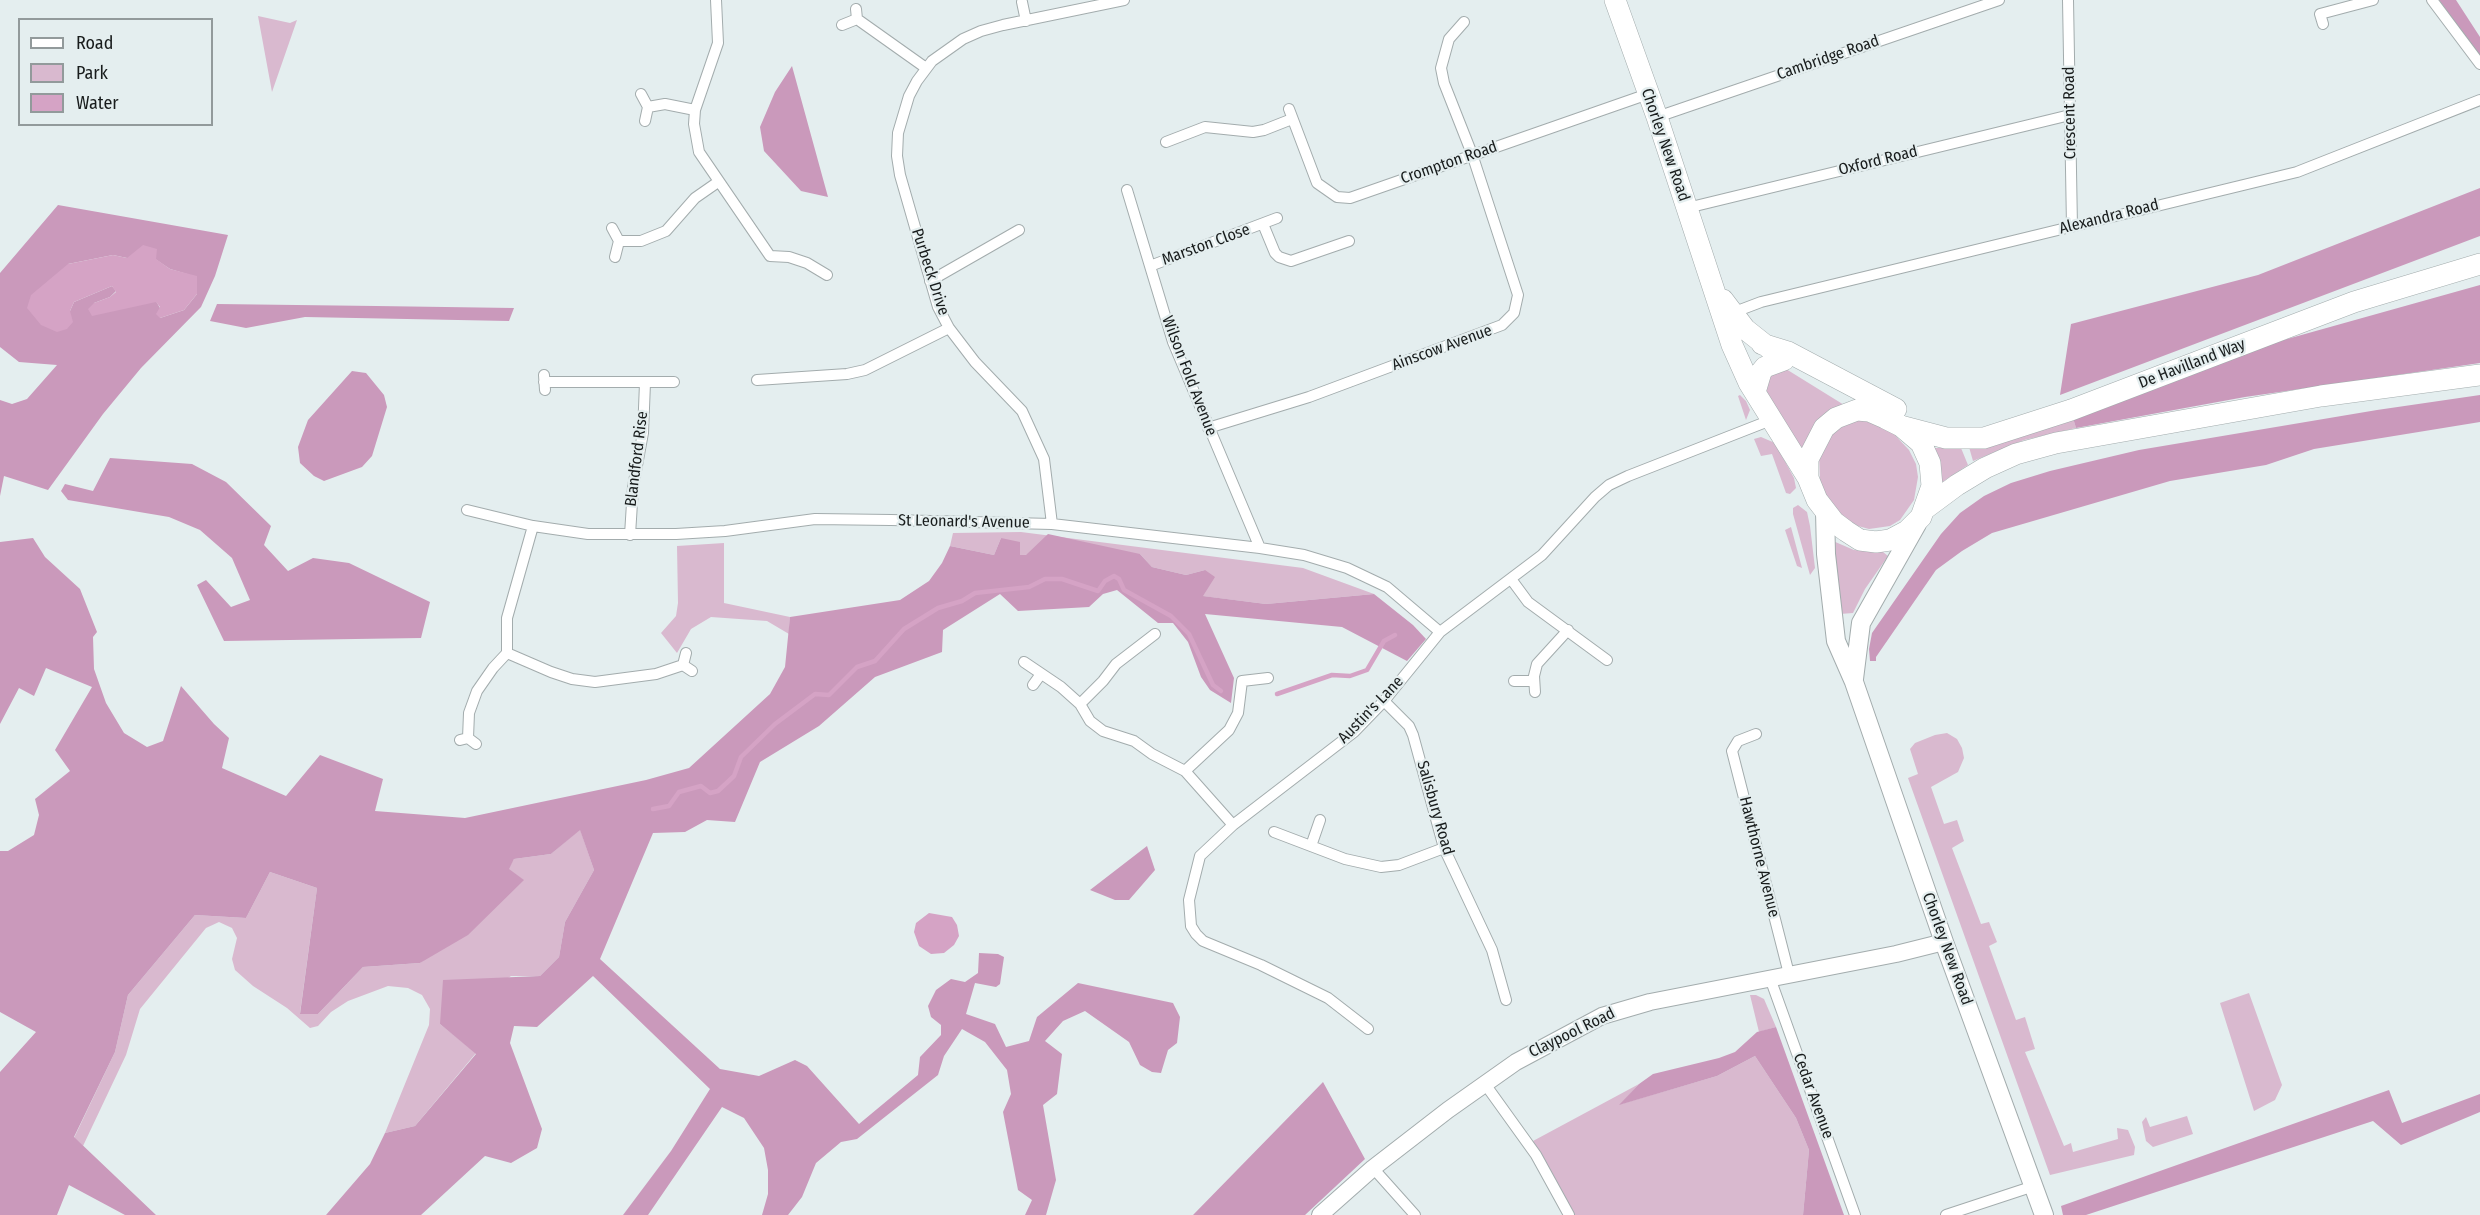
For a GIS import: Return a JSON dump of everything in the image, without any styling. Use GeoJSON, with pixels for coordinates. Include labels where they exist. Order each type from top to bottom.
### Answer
{"type":"FeatureCollection","features":[{"type":"Feature","properties":{"kind":"highway","name":"Chorley New Road"},"geometry":{"type":"LineString","coordinates":[[1615,0],[1657,117],[1732,345],[1755,392],[1808,478]]}},
{"type":"Feature","properties":{"kind":"highway","name":"De Havilland Way"},"geometry":{"type":"LineString","coordinates":[[1900,426],[1946,438],[1984,438],[2071,410],[2355,302],[2480,264]]}},
{"type":"Feature","properties":{"kind":"highway","name":"Chorley New Road"},"geometry":{"type":"LineString","coordinates":[[1715,290],[1745,329],[1762,344],[1784,360],[1869,411]]}},
{"type":"Feature","properties":{"kind":"highway"},"geometry":{"type":"LineString","coordinates":[[1762,344],[1788,352],[1865,393],[1936,426],[1980,432],[2015,429]]}},
{"type":"Feature","properties":{"kind":"highway"},"geometry":{"type":"LineString","coordinates":[[1755,392],[1765,366],[1784,360]]}},
{"type":"Feature","properties":{"kind":"highway"},"geometry":{"type":"LineString","coordinates":[[1923,513],[1932,486],[1930,463],[1921,443],[1900,426],[1869,411],[1847,412],[1824,428],[1809,459],[1808,478],[1813,492],[1825,511],[1846,531],[1860,540],[1876,542],[1890,540],[1907,531],[1923,513],[1957,485],[1985,468],[2016,454],[2056,443],[2321,396],[2480,375]]}},
{"type":"Feature","properties":{"kind":"main road","name":"Chorley New Road"},"geometry":{"type":"LineString","coordinates":[[1825,511],[1826,554],[1836,640],[1854,682],[1944,942],[2044,1215]]}},
{"type":"Feature","properties":{"kind":"main road","name":"Chorley New Road"},"geometry":{"type":"LineString","coordinates":[[1854,682],[1861,623],[1923,513]]}},
{"type":"Feature","properties":{"kind":"street"},"geometry":{"type":"LineString","coordinates":[[716,0],[718,43],[695,110],[694,124],[699,152],[770,256],[789,257],[807,263],[827,275]]}},
{"type":"Feature","properties":{"kind":"street","name":"Purbeck Drive"},"geometry":{"type":"LineString","coordinates":[[1052,524],[1044,459],[1022,411],[975,362],[949,328],[938,307],[900,175],[897,156],[898,133],[909,96],[926,68],[947,48],[981,31],[1124,0]]}},
{"type":"Feature","properties":{"kind":"street","name":"Cambridge Road"},"geometry":{"type":"LineString","coordinates":[[1657,117],[1999,0]]}},
{"type":"Feature","properties":{"kind":"street","name":"Crescent Road"},"geometry":{"type":"LineString","coordinates":[[2068,0],[2072,226]]}},
{"type":"Feature","properties":{"kind":"street"},"geometry":{"type":"LineString","coordinates":[[2323,24],[2320,14],[2373,0]]}},
{"type":"Feature","properties":{"kind":"street"},"geometry":{"type":"LineString","coordinates":[[2432,0],[2480,64]]}},
{"type":"Feature","properties":{"kind":"street"},"geometry":{"type":"LineString","coordinates":[[1022,2],[1026,21]]}},
{"type":"Feature","properties":{"kind":"street"},"geometry":{"type":"LineString","coordinates":[[842,25],[856,14],[926,68]]}},
{"type":"Feature","properties":{"kind":"street","name":"Ainscow Avenue"},"geometry":{"type":"LineString","coordinates":[[1208,428],[1309,397],[1502,325],[1509,320],[1518,304],[1518,295],[1472,154],[1444,83],[1441,68],[1449,39],[1464,22]]}},
{"type":"Feature","properties":{"kind":"street"},"geometry":{"type":"LineString","coordinates":[[641,94],[648,107],[645,121]]}},
{"type":"Feature","properties":{"kind":"street","name":"Crompton Road"},"geometry":{"type":"LineString","coordinates":[[1166,142],[1205,127],[1253,132],[1264,130],[1291,114],[1317,183],[1337,197],[1350,198],[1648,94]]}},
{"type":"Feature","properties":{"kind":"street","name":"Alexandra Road"},"geometry":{"type":"LineString","coordinates":[[1732,313],[1761,302],[2309,169],[2480,100]]}},
{"type":"Feature","properties":{"kind":"street"},"geometry":{"type":"LineString","coordinates":[[648,107],[665,104],[695,110]]}},
{"type":"Feature","properties":{"kind":"street","name":"Oxford Road"},"geometry":{"type":"LineString","coordinates":[[1687,208],[2070,115]]}},
{"type":"Feature","properties":{"kind":"street"},"geometry":{"type":"LineString","coordinates":[[1181,121],[1186,134]]}},
{"type":"Feature","properties":{"kind":"street"},"geometry":{"type":"LineString","coordinates":[[620,241],[641,241],[666,231],[695,198],[718,182]]}},
{"type":"Feature","properties":{"kind":"street","name":"Wilson Fold Avenue"},"geometry":{"type":"LineString","coordinates":[[1133,196],[1150,266],[1173,342],[1260,548]]}},
{"type":"Feature","properties":{"kind":"street","name":"Marston Close"},"geometry":{"type":"LineString","coordinates":[[1150,266],[1277,218]]}},
{"type":"Feature","properties":{"kind":"street","name":"Marston Close"},"geometry":{"type":"LineString","coordinates":[[1263,224],[1275,253],[1284,260],[1328,255],[1349,241]]}},
{"type":"Feature","properties":{"kind":"street"},"geometry":{"type":"LineString","coordinates":[[612,228],[620,241],[615,257]]}},
{"type":"Feature","properties":{"kind":"street"},"geometry":{"type":"LineString","coordinates":[[930,282],[1012,230]]}},
{"type":"Feature","properties":{"kind":"street"},"geometry":{"type":"LineString","coordinates":[[757,380],[848,374],[865,370],[949,328]]}},
{"type":"Feature","properties":{"kind":"street"},"geometry":{"type":"LineString","coordinates":[[544,382],[674,382]]}},
{"type":"Feature","properties":{"kind":"street","name":"Blandford Rise"},"geometry":{"type":"LineString","coordinates":[[630,535],[633,487],[643,433],[645,383]]}},
{"type":"Feature","properties":{"kind":"street","name":"Austin's Lane"},"geometry":{"type":"LineString","coordinates":[[1368,1029],[1328,998],[1203,940],[1191,926],[1189,900],[1200,856],[1233,825],[1354,732],[1384,701],[1440,632],[1542,555],[1595,497],[1609,485],[1771,420]]}},
{"type":"Feature","properties":{"kind":"street","name":"St Leonard's Avenue"},"geometry":{"type":"LineString","coordinates":[[467,510],[533,526],[588,534],[630,535],[725,531],[815,519],[1052,524],[1260,548],[1304,555],[1347,568],[1387,587],[1440,632]]}},
{"type":"Feature","properties":{"kind":"street"},"geometry":{"type":"LineString","coordinates":[[468,741],[469,713],[477,691],[507,653],[509,608],[533,526]]}},
{"type":"Feature","properties":{"kind":"street"},"geometry":{"type":"LineString","coordinates":[[1511,579],[1528,602],[1607,660]]}},
{"type":"Feature","properties":{"kind":"street"},"geometry":{"type":"LineString","coordinates":[[1514,681],[1535,686],[1537,664],[1568,630]]}},
{"type":"Feature","properties":{"kind":"street"},"geometry":{"type":"LineString","coordinates":[[1080,704],[1116,664],[1155,634]]}},
{"type":"Feature","properties":{"kind":"street"},"geometry":{"type":"LineString","coordinates":[[507,653],[550,672],[572,679],[595,682],[688,668],[686,653]]}},
{"type":"Feature","properties":{"kind":"street"},"geometry":{"type":"LineString","coordinates":[[1024,662],[1080,704],[1090,721],[1103,731],[1134,741],[1185,771],[1233,825]]}},
{"type":"Feature","properties":{"kind":"street"},"geometry":{"type":"LineString","coordinates":[[1033,685],[1041,674]]}},
{"type":"Feature","properties":{"kind":"street"},"geometry":{"type":"LineString","coordinates":[[1185,771],[1229,729],[1238,714],[1242,681],[1268,678]]}},
{"type":"Feature","properties":{"kind":"street","name":"Salisbury Road"},"geometry":{"type":"LineString","coordinates":[[1384,701],[1409,726],[1413,735],[1444,848],[1492,950],[1505,994],[1491,992]]}},
{"type":"Feature","properties":{"kind":"street","name":"Hawthorne Avenue"},"geometry":{"type":"LineString","coordinates":[[1756,734],[1738,741],[1732,751],[1789,974]]}},
{"type":"Feature","properties":{"kind":"street"},"geometry":{"type":"LineString","coordinates":[[1311,846],[1320,820]]}},
{"type":"Feature","properties":{"kind":"street"},"geometry":{"type":"LineString","coordinates":[[1274,832],[1355,862],[1381,867],[1398,866],[1444,848]]}},
{"type":"Feature","properties":{"kind":"street","name":"Claypool Road"},"geometry":{"type":"LineString","coordinates":[[1320,1215],[1373,1168],[1448,1110],[1516,1062],[1622,1008],[1896,954],[1944,942]]}},
{"type":"Feature","properties":{"kind":"street","name":"Cedar Avenue"},"geometry":{"type":"LineString","coordinates":[[1770,978],[1855,1215]]}},
{"type":"Feature","properties":{"kind":"street"},"geometry":{"type":"LineString","coordinates":[[1485,1084],[1536,1155],[1569,1215]]}},
{"type":"Feature","properties":{"kind":"street"},"geometry":{"type":"LineString","coordinates":[[1373,1168],[1414,1215]]}},
{"type":"Feature","properties":{"kind":"street"},"geometry":{"type":"LineString","coordinates":[[1946,1215],[2034,1186]]}},
{"type":"Feature","properties":{"kind":"green space"},"geometry":{"type":"Polygon","coordinates":[[[258,16],[290,23],[297,20],[272,92],[258,16]]]}},
{"type":"Feature","properties":{"kind":"green space"},"geometry":{"type":"Polygon","coordinates":[[[1786,369],[1849,408],[1801,454],[1763,385],[1766,378],[1786,369]]]}},
{"type":"Feature","properties":{"kind":"green space"},"geometry":{"type":"Polygon","coordinates":[[[1740,395],[1750,410],[1746,420],[1738,396],[1740,395]]]}},
{"type":"Feature","properties":{"kind":"green space"},"geometry":{"type":"Polygon","coordinates":[[[2073,418],[2076,428],[2024,440],[1973,461],[1969,447],[2073,418]]]}},
{"type":"Feature","properties":{"kind":"green space"},"geometry":{"type":"Polygon","coordinates":[[[1852,420],[1866,421],[1891,431],[1909,450],[1916,464],[1918,477],[1914,500],[1900,520],[1890,526],[1869,529],[1846,519],[1827,497],[1820,481],[1819,452],[1825,439],[1852,420]]]}},
{"type":"Feature","properties":{"kind":"green space"},"geometry":{"type":"Polygon","coordinates":[[[1761,437],[1775,443],[1794,478],[1796,488],[1790,494],[1786,493],[1772,454],[1761,456],[1754,439],[1761,437]]]}},
{"type":"Feature","properties":{"kind":"green space"},"geometry":{"type":"Polygon","coordinates":[[[1930,448],[1961,448],[1968,465],[1938,485],[1930,448]]]}},
{"type":"Feature","properties":{"kind":"green space"},"geometry":{"type":"Polygon","coordinates":[[[1798,505],[1807,512],[1810,526],[1815,568],[1810,575],[1793,514],[1793,508],[1798,505]]]}},
{"type":"Feature","properties":{"kind":"green space"},"geometry":{"type":"Polygon","coordinates":[[[1791,527],[1802,568],[1797,566],[1785,530],[1791,527]]]}},
{"type":"Feature","properties":{"kind":"green space"},"geometry":{"type":"Polygon","coordinates":[[[1021,532],[1303,568],[1374,594],[1266,604],[1202,596],[1205,570],[1186,575],[1152,567],[1140,554],[1020,555],[1001,538],[994,555],[950,546],[953,533],[1021,532]]]}},
{"type":"Feature","properties":{"kind":"green space"},"geometry":{"type":"Polygon","coordinates":[[[1833,541],[1854,550],[1883,552],[1888,556],[1865,589],[1853,613],[1840,614],[1833,541]]]}},
{"type":"Feature","properties":{"kind":"green space"},"geometry":{"type":"Polygon","coordinates":[[[724,543],[724,603],[790,617],[789,634],[767,621],[711,617],[691,629],[677,653],[661,633],[676,616],[678,603],[677,546],[724,543]]]}},
{"type":"Feature","properties":{"kind":"green space"},"geometry":{"type":"Polygon","coordinates":[[[1947,733],[1957,739],[1964,758],[1958,772],[1931,787],[1944,824],[1957,820],[1964,841],[1952,848],[1981,924],[1989,922],[1997,942],[1989,946],[2016,1020],[2025,1017],[2035,1049],[2025,1052],[2064,1146],[2071,1143],[2073,1152],[2118,1139],[2117,1128],[2128,1130],[2135,1147],[2134,1155],[2050,1175],[1908,778],[1918,774],[1910,749],[1915,743],[1947,733]]]}},
{"type":"Feature","properties":{"kind":"green space"},"geometry":{"type":"Polygon","coordinates":[[[580,829],[594,870],[565,922],[559,957],[540,976],[511,976],[440,1024],[476,1053],[415,1126],[385,1133],[429,1025],[430,1009],[422,995],[408,988],[388,986],[348,1001],[331,1012],[318,1026],[310,1028],[235,970],[232,959],[237,938],[232,928],[219,922],[206,928],[140,1009],[126,1055],[83,1146],[74,1138],[115,1052],[128,995],[195,915],[246,918],[270,872],[317,888],[300,1013],[318,1014],[363,967],[420,963],[523,880],[508,869],[514,859],[551,854],[580,829]]]}},
{"type":"Feature","properties":{"kind":"green space"},"geometry":{"type":"Polygon","coordinates":[[[2249,993],[2282,1085],[2275,1100],[2254,1111],[2220,1003],[2249,993]]]}},
{"type":"Feature","properties":{"kind":"green space"},"geometry":{"type":"Polygon","coordinates":[[[1750,995],[1764,999],[1776,1027],[1759,1032],[1750,995]]]}},
{"type":"Feature","properties":{"kind":"green space"},"geometry":{"type":"Polygon","coordinates":[[[1755,1056],[1796,1118],[1809,1150],[1803,1215],[1574,1215],[1533,1141],[1639,1084],[1621,1104],[1717,1076],[1755,1056]]]}},
{"type":"Feature","properties":{"kind":"green space"},"geometry":{"type":"Polygon","coordinates":[[[2187,1116],[2193,1134],[2153,1147],[2146,1141],[2142,1122],[2146,1117],[2150,1127],[2187,1116]]]}},
{"type":"Feature","properties":{"kind":"shaded area"},"geometry":{"type":"Polygon","coordinates":[[[2439,0],[2456,0],[2480,37],[2480,56],[2439,0]]]}},
{"type":"Feature","properties":{"kind":"shaded area"},"geometry":{"type":"Polygon","coordinates":[[[792,66],[828,197],[801,191],[764,151],[760,127],[775,92],[792,66]]]}},
{"type":"Feature","properties":{"kind":"shaded area"},"geometry":{"type":"Polygon","coordinates":[[[2480,188],[2480,236],[2060,395],[2071,324],[2258,275],[2480,188]]]}},
{"type":"Feature","properties":{"kind":"shaded area"},"geometry":{"type":"Polygon","coordinates":[[[58,205],[228,235],[215,276],[201,307],[141,368],[103,414],[48,490],[4,476],[0,496],[0,400],[12,404],[27,399],[57,365],[19,362],[0,347],[0,273],[58,205]],[[113,255],[68,264],[70,311],[74,302],[112,286],[116,291],[110,297],[94,303],[156,301],[160,308],[160,318],[184,310],[197,294],[197,277],[170,269],[155,259],[113,255]]]}},
{"type":"Feature","properties":{"kind":"shaded area"},"geometry":{"type":"Polygon","coordinates":[[[2480,285],[2480,363],[2245,397],[2076,428],[2073,418],[2255,348],[2480,285]]]}},
{"type":"Feature","properties":{"kind":"shaded area"},"geometry":{"type":"Polygon","coordinates":[[[217,304],[514,308],[509,321],[305,317],[246,328],[210,321],[217,304]]]}},
{"type":"Feature","properties":{"kind":"shaded area"},"geometry":{"type":"Polygon","coordinates":[[[352,371],[366,373],[384,395],[387,407],[372,456],[362,467],[324,481],[314,476],[300,463],[298,447],[308,420],[352,371]]]}},
{"type":"Feature","properties":{"kind":"shaded area"},"geometry":{"type":"Polygon","coordinates":[[[2480,395],[2480,422],[2314,449],[2266,465],[2170,481],[1992,533],[1936,570],[1876,657],[1876,661],[1870,661],[1869,649],[1872,633],[1941,534],[1960,513],[1984,496],[2011,483],[2050,471],[2139,450],[2480,395]]]}},
{"type":"Feature","properties":{"kind":"shaded area"},"geometry":{"type":"Polygon","coordinates":[[[110,458],[192,464],[226,482],[271,526],[264,545],[288,571],[313,558],[349,563],[430,602],[421,638],[224,641],[197,585],[206,580],[231,607],[250,600],[232,558],[200,530],[169,517],[68,500],[61,491],[65,484],[93,491],[110,458]]]}},
{"type":"Feature","properties":{"kind":"shaded area"},"geometry":{"type":"Polygon","coordinates":[[[1048,534],[1140,554],[1152,567],[1186,575],[1205,570],[1215,577],[1203,596],[1266,604],[1374,594],[1413,625],[1426,639],[1407,661],[1342,627],[1205,614],[1234,678],[1231,703],[1210,690],[1201,677],[1188,642],[1173,623],[1158,623],[1117,590],[1103,594],[1089,607],[1018,611],[1000,594],[943,630],[942,652],[875,677],[819,726],[760,762],[735,822],[707,820],[685,832],[653,833],[600,959],[720,1069],[759,1076],[795,1060],[807,1066],[859,1124],[918,1075],[920,1057],[941,1035],[941,1025],[931,1017],[928,1006],[936,990],[951,979],[965,982],[978,973],[979,953],[998,954],[1004,957],[1000,984],[996,987],[975,983],[966,1014],[995,1024],[1006,1047],[1029,1041],[1037,1017],[1078,983],[1173,1003],[1180,1017],[1177,1043],[1168,1050],[1161,1073],[1152,1072],[1140,1065],[1129,1042],[1085,1011],[1063,1021],[1045,1041],[1062,1054],[1057,1094],[1043,1105],[1056,1180],[1046,1215],[1025,1215],[1032,1200],[1018,1190],[1003,1112],[1011,1094],[1007,1070],[985,1042],[962,1029],[944,1056],[938,1075],[857,1139],[841,1142],[816,1163],[802,1197],[788,1215],[762,1215],[768,1194],[768,1170],[764,1148],[744,1118],[722,1107],[648,1215],[623,1215],[671,1151],[710,1089],[593,976],[537,1027],[514,1026],[510,1043],[542,1129],[537,1148],[511,1163],[485,1156],[421,1215],[326,1215],[370,1164],[385,1133],[415,1126],[476,1054],[440,1024],[443,980],[540,976],[559,957],[565,922],[594,870],[580,830],[551,854],[514,859],[509,869],[524,880],[468,935],[420,963],[363,967],[318,1014],[300,1014],[317,888],[270,872],[246,918],[195,915],[128,995],[115,1052],[74,1137],[156,1215],[125,1215],[69,1185],[57,1215],[0,1215],[0,1072],[36,1032],[0,1012],[0,851],[8,851],[34,835],[39,815],[35,799],[70,771],[55,750],[92,687],[46,668],[34,696],[19,688],[0,724],[0,542],[33,538],[45,557],[80,589],[97,632],[93,637],[94,669],[106,703],[124,733],[147,747],[163,741],[181,686],[229,738],[222,768],[286,796],[320,755],[383,779],[375,811],[465,818],[646,780],[689,768],[770,694],[785,667],[790,617],[900,600],[929,581],[942,563],[950,546],[994,555],[1001,538],[1020,542],[1020,555],[1026,555],[1048,534]]]}},
{"type":"Feature","properties":{"kind":"shaded area"},"geometry":{"type":"Polygon","coordinates":[[[1147,846],[1155,870],[1129,900],[1115,900],[1090,890],[1147,846]]]}},
{"type":"Feature","properties":{"kind":"shaded area"},"geometry":{"type":"Polygon","coordinates":[[[1776,1027],[1844,1215],[1803,1215],[1809,1150],[1796,1118],[1755,1056],[1717,1076],[1619,1105],[1639,1084],[1653,1074],[1735,1052],[1757,1032],[1776,1027]]]}},
{"type":"Feature","properties":{"kind":"shaded area"},"geometry":{"type":"Polygon","coordinates":[[[1323,1082],[1365,1159],[1305,1215],[1193,1215],[1323,1082]]]}},
{"type":"Feature","properties":{"kind":"shaded area"},"geometry":{"type":"Polygon","coordinates":[[[2389,1090],[2402,1123],[2480,1094],[2480,1112],[2401,1145],[2373,1121],[2086,1215],[2063,1215],[2061,1206],[2389,1090]]]}},
{"type":"Feature","properties":{"kind":"water"},"geometry":{"type":"Polygon","coordinates":[[[143,245],[157,249],[156,259],[170,269],[197,276],[197,294],[184,310],[160,318],[156,314],[160,307],[156,302],[92,316],[88,309],[94,303],[116,292],[112,286],[74,302],[70,311],[73,322],[67,329],[57,332],[41,325],[27,308],[31,295],[68,264],[113,255],[127,258],[143,245]]]}},
{"type":"Feature","properties":{"kind":"water"},"geometry":{"type":"Polygon","coordinates":[[[929,913],[952,917],[957,925],[959,936],[954,945],[944,953],[931,954],[919,946],[914,932],[916,923],[929,913]]]}},
{"type":"Feature","properties":{"kind":"waterway"},"geometry":{"type":"LineString","coordinates":[[653,809],[669,806],[679,792],[701,786],[710,793],[718,791],[734,776],[741,757],[775,724],[815,694],[829,695],[857,667],[875,661],[904,629],[938,608],[962,601],[975,593],[1029,587],[1045,579],[1062,579],[1098,591],[1105,581],[1114,576],[1119,579],[1124,590],[1171,616],[1189,634],[1213,685],[1221,691]]}},
{"type":"Feature","properties":{"kind":"waterway"},"geometry":{"type":"LineString","coordinates":[[1277,694],[1332,675],[1350,676],[1367,670],[1384,641],[1395,635]]}}]}
